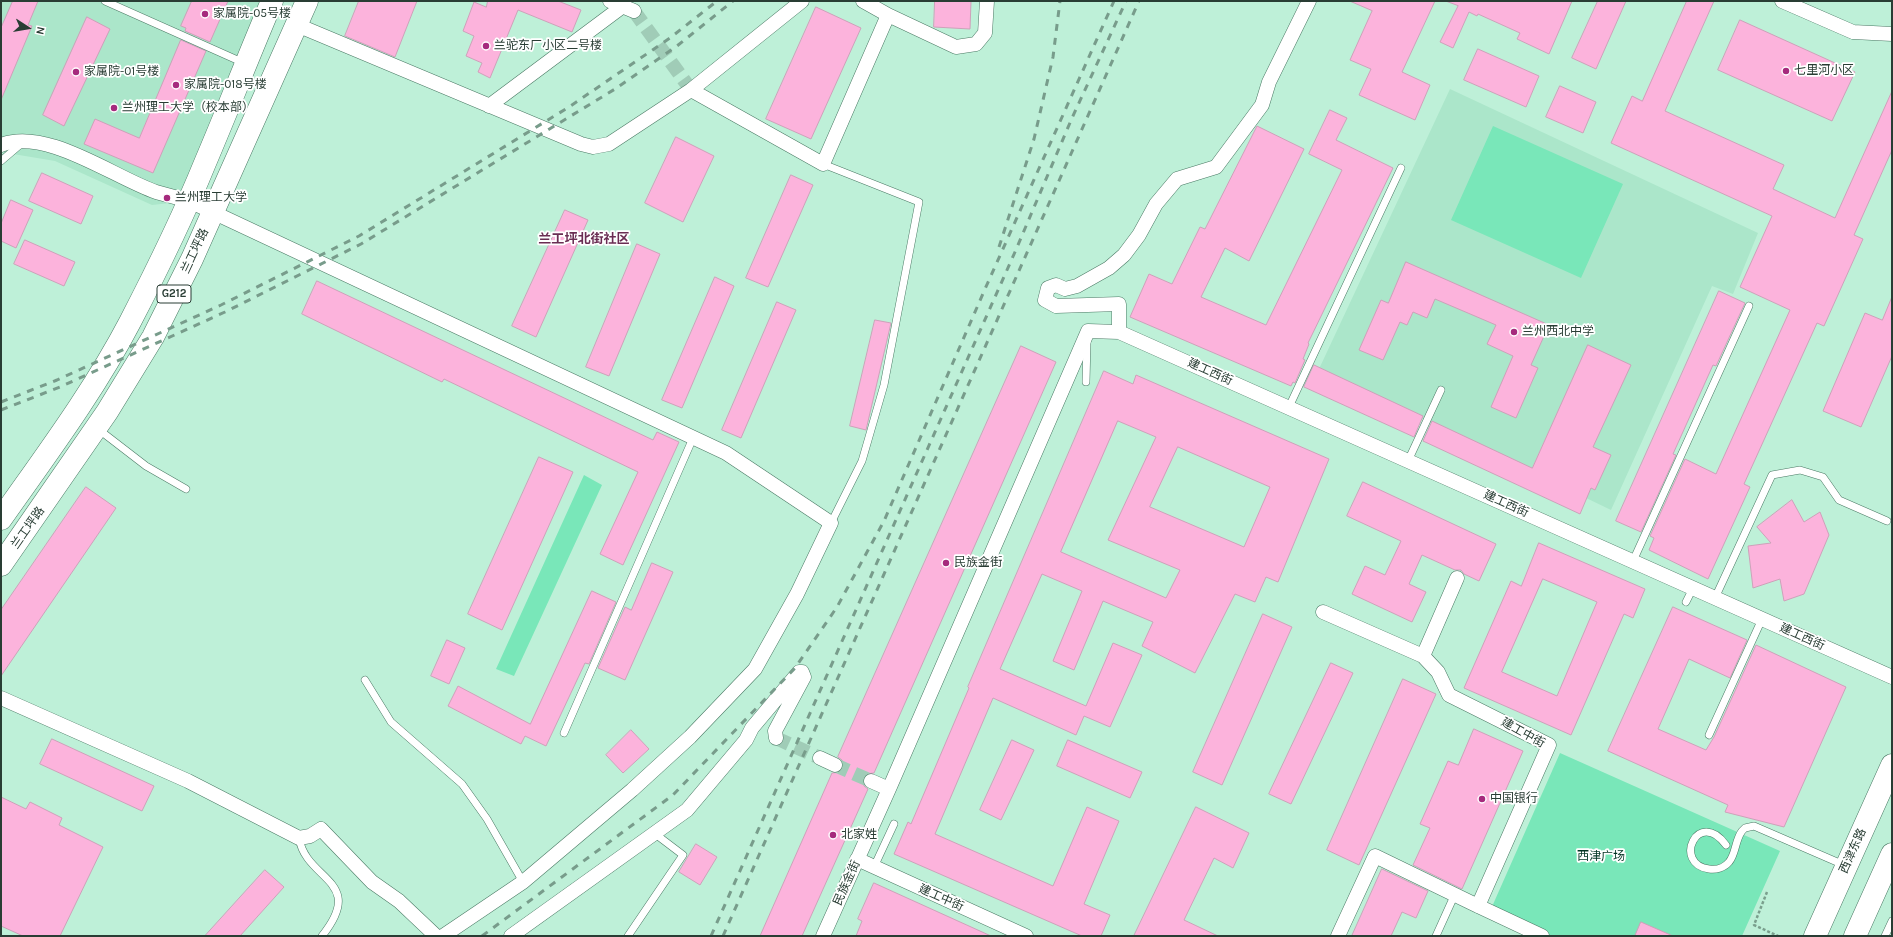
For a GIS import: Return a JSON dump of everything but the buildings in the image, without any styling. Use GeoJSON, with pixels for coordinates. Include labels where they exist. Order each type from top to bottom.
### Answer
{"type":"FeatureCollection","features":[{"type":"Feature","properties":{"kind":"main road","name":"G212"},"geometry":{"type":"LineString","coordinates":[[1,519],[85,398],[125,330],[168,248],[272,1]]}},
{"type":"Feature","properties":{"kind":"main road","name":"兰工坪路"},"geometry":{"type":"LineString","coordinates":[[1,565],[96,428],[152,337],[192,259],[307,1]]}},
{"type":"Feature","properties":{"kind":"main road","name":"西津东路"},"geometry":{"type":"LineString","coordinates":[[1814,936],[1892,765]]}},
{"type":"Feature","properties":{"kind":"main road"},"geometry":{"type":"LineString","coordinates":[[1855,936],[1892,854]]}},
{"type":"Feature","properties":{"kind":"street"},"geometry":{"type":"LineString","coordinates":[[489,106],[629,9],[610,1]]}},
{"type":"Feature","properties":{"kind":"street"},"geometry":{"type":"LineString","coordinates":[[297,25],[581,144],[593,147],[609,144],[691,90],[802,1]]}},
{"type":"Feature","properties":{"kind":"street"},"geometry":{"type":"LineString","coordinates":[[863,1],[888,15],[956,47],[976,44],[985,33],[987,1]]}},
{"type":"Feature","properties":{"kind":"street"},"geometry":{"type":"LineString","coordinates":[[1088,331],[1120,332],[1119,304],[1056,306],[1045,300],[1048,288],[1056,285],[1065,289],[1077,286],[1109,268],[1128,250],[1139,235],[1156,204],[1177,179],[1216,167],[1262,105],[1269,82],[1309,1]]}},
{"type":"Feature","properties":{"kind":"street"},"geometry":{"type":"LineString","coordinates":[[1782,1],[1853,32],[1892,34]]}},
{"type":"Feature","properties":{"kind":"street"},"geometry":{"type":"LineString","coordinates":[[691,90],[823,164],[888,15]]}},
{"type":"Feature","properties":{"kind":"street"},"geometry":{"type":"LineString","coordinates":[[1,145],[25,141],[47,143],[155,192],[189,200],[213,213],[726,453],[831,523],[797,594],[755,669],[690,738],[632,790],[523,882],[444,936]]}},
{"type":"Feature","properties":{"kind":"street","name":"民族金街"},"geometry":{"type":"LineString","coordinates":[[823,936],[889,789],[1088,331]]}},
{"type":"Feature","properties":{"kind":"street","name":"建工西街"},"geometry":{"type":"LineString","coordinates":[[1120,332],[1892,677]]}},
{"type":"Feature","properties":{"kind":"street"},"geometry":{"type":"LineString","coordinates":[[1423,656],[1457,578]]}},
{"type":"Feature","properties":{"kind":"street","name":"建工中街"},"geometry":{"type":"LineString","coordinates":[[1323,612],[1423,656],[1438,672],[1449,695],[1549,745],[1478,906]]}},
{"type":"Feature","properties":{"kind":"street"},"geometry":{"type":"LineString","coordinates":[[511,936],[687,810],[746,740],[752,728],[799,672],[802,672],[804,677],[775,732],[776,738]]}},
{"type":"Feature","properties":{"kind":"street"},"geometry":{"type":"LineString","coordinates":[[1,698],[188,780],[298,838],[310,836],[321,829],[372,882],[399,901],[436,936]]}},
{"type":"Feature","properties":{"kind":"street"},"geometry":{"type":"LineString","coordinates":[[820,758],[835,765]]}},
{"type":"Feature","properties":{"kind":"street"},"geometry":{"type":"LineString","coordinates":[[871,781],[889,789]]}},
{"type":"Feature","properties":{"kind":"street"},"geometry":{"type":"LineString","coordinates":[[1338,936],[1375,856],[1542,936]]}},
{"type":"Feature","properties":{"kind":"street","name":"建工中街"},"geometry":{"type":"LineString","coordinates":[[857,859],[1026,936]]}},
{"type":"Feature","properties":{"kind":"lane"},"geometry":{"type":"LineString","coordinates":[[105,1],[245,63]]}},
{"type":"Feature","properties":{"kind":"lane"},"geometry":{"type":"LineString","coordinates":[[1,161],[25,141]]}},
{"type":"Feature","properties":{"kind":"lane"},"geometry":{"type":"LineString","coordinates":[[823,164],[918,202],[884,385],[862,461],[831,523]]}},
{"type":"Feature","properties":{"kind":"lane"},"geometry":{"type":"LineString","coordinates":[[1289,407],[1401,168]]}},
{"type":"Feature","properties":{"kind":"lane"},"geometry":{"type":"LineString","coordinates":[[1633,561],[1749,306]]}},
{"type":"Feature","properties":{"kind":"lane"},"geometry":{"type":"LineString","coordinates":[[1086,382],[1088,331]]}},
{"type":"Feature","properties":{"kind":"lane"},"geometry":{"type":"LineString","coordinates":[[1408,461],[1440,390]]}},
{"type":"Feature","properties":{"kind":"lane"},"geometry":{"type":"LineString","coordinates":[[96,428],[146,466],[186,489]]}},
{"type":"Feature","properties":{"kind":"lane"},"geometry":{"type":"LineString","coordinates":[[564,733],[693,438]]}},
{"type":"Feature","properties":{"kind":"lane"},"geometry":{"type":"LineString","coordinates":[[1715,598],[1772,475],[1800,470],[1823,477],[1839,500],[1887,521]]}},
{"type":"Feature","properties":{"kind":"lane"},"geometry":{"type":"LineString","coordinates":[[1686,602],[1693,588]]}},
{"type":"Feature","properties":{"kind":"lane"},"geometry":{"type":"LineString","coordinates":[[1709,735],[1762,619]]}},
{"type":"Feature","properties":{"kind":"lane"},"geometry":{"type":"LineString","coordinates":[[365,680],[391,722],[462,784],[487,819],[523,882]]}},
{"type":"Feature","properties":{"kind":"lane"},"geometry":{"type":"LineString","coordinates":[[874,867],[894,824]]}},
{"type":"Feature","properties":{"kind":"lane"},"geometry":{"type":"LineString","coordinates":[[1726,845],[1717,835],[1705,832],[1700,833],[1692,840],[1690,850],[1696,862],[1702,867],[1717,869],[1724,867],[1730,862],[1742,831],[1745,828],[1754,826],[1846,866]]}},
{"type":"Feature","properties":{"kind":"lane"},"geometry":{"type":"LineString","coordinates":[[628,936],[683,854],[654,833]]}},
{"type":"Feature","properties":{"kind":"lane"},"geometry":{"type":"LineString","coordinates":[[298,838],[301,850],[337,890],[338,906],[331,925],[322,936]]}},
{"type":"Feature","properties":{"kind":"lane"},"geometry":{"type":"LineString","coordinates":[[1436,936],[1455,894]]}},
{"type":"Feature","properties":{"kind":"lane"},"geometry":{"type":"LineString","coordinates":[[1885,936],[1892,921]]}},
{"type":"Feature","properties":{"kind":"path"},"geometry":{"type":"LineString","coordinates":[[1767,892],[1754,925],[1778,936]]}},
{"type":"Feature","properties":{"kind":"shaded area","name":"兰州理工大学（校本部）"},"geometry":{"type":"Polygon","coordinates":[[[1,1],[272,1],[189,201],[152,205],[55,161],[1,152],[1,1]]]}},
{"type":"Feature","properties":{"kind":"shaded area","name":"兰州西北中学"},"geometry":{"type":"Polygon","coordinates":[[[1450,89],[1758,233],[1733,294],[1712,286],[1611,510],[1319,369],[1450,89]]]}},
{"type":"Feature","properties":{"kind":"green space"},"geometry":{"type":"Polygon","coordinates":[[[1493,126],[1623,184],[1581,278],[1451,220],[1493,126]]]}},
{"type":"Feature","properties":{"kind":"green space"},"geometry":{"type":"Polygon","coordinates":[[[584,475],[602,485],[514,676],[496,669],[584,475]]]}},
{"type":"Feature","properties":{"kind":"green space","name":"西津广场"},"geometry":{"type":"Polygon","coordinates":[[[1560,753],[1780,851],[1742,936],[1528,936],[1487,918],[1560,753]]]}},
{"type":"Feature","properties":{"kind":"tunnel"},"geometry":{"type":"LineString","coordinates":[[634,11],[691,90]]}},
{"type":"Feature","properties":{"kind":"tunnel"},"geometry":{"type":"LineString","coordinates":[[776,738],[820,758]]}},
{"type":"Feature","properties":{"kind":"tunnel"},"geometry":{"type":"LineString","coordinates":[[835,765],[871,781]]}},
{"type":"Feature","properties":{"kind":"railway"},"geometry":{"type":"LineString","coordinates":[[1,402],[57,380],[221,305],[359,236],[569,107],[670,38],[717,1]]}},
{"type":"Feature","properties":{"kind":"railway"},"geometry":{"type":"LineString","coordinates":[[1,410],[60,387],[225,312],[361,244],[615,89],[677,46],[733,1]]}},
{"type":"Feature","properties":{"kind":"railway"},"geometry":{"type":"LineString","coordinates":[[999,247],[1034,139],[1053,57],[1060,1]]}},
{"type":"Feature","properties":{"kind":"railway"},"geometry":{"type":"LineString","coordinates":[[482,936],[673,795],[795,668],[837,607],[884,521],[985,289],[1114,1]]}},
{"type":"Feature","properties":{"kind":"railway"},"geometry":{"type":"LineString","coordinates":[[711,936],[1015,252],[1072,118],[1126,1]]}},
{"type":"Feature","properties":{"kind":"railway"},"geometry":{"type":"LineString","coordinates":[[723,936],[1139,1]]}},
{"type":"Feature","properties":{"kind":"place","name":"家属院-05号楼"},"geometry":{"type":"Point","coordinates":[205,14]}},
{"type":"Feature","properties":{"kind":"place","name":"兰驼东厂小区二号楼"},"geometry":{"type":"Point","coordinates":[486,46]}},
{"type":"Feature","properties":{"kind":"place","name":"七里河小区"},"geometry":{"type":"Point","coordinates":[1786,71]}},
{"type":"Feature","properties":{"kind":"place","name":"家属院-01号楼"},"geometry":{"type":"Point","coordinates":[76,72]}},
{"type":"Feature","properties":{"kind":"place","name":"家属院-018号楼"},"geometry":{"type":"Point","coordinates":[176,85]}},
{"type":"Feature","properties":{"kind":"place","name":"兰州理工大学（校本部）"},"geometry":{"type":"Point","coordinates":[114,108]}},
{"type":"Feature","properties":{"kind":"place","name":"兰州理工大学"},"geometry":{"type":"Point","coordinates":[167,198]}},
{"type":"Feature","properties":{"kind":"place","name":"兰州西北中学"},"geometry":{"type":"Point","coordinates":[1514,332]}},
{"type":"Feature","properties":{"kind":"place","name":"民族金街"},"geometry":{"type":"Point","coordinates":[946,563]}},
{"type":"Feature","properties":{"kind":"place","name":"中国银行"},"geometry":{"type":"Point","coordinates":[1482,799]}},
{"type":"Feature","properties":{"kind":"place","name":"北家姓"},"geometry":{"type":"Point","coordinates":[833,835]}},
{"type":"Feature","properties":{"kind":"district","name":"兰工坪北街社区"},"geometry":{"type":"Point","coordinates":[584,239]}}]}
